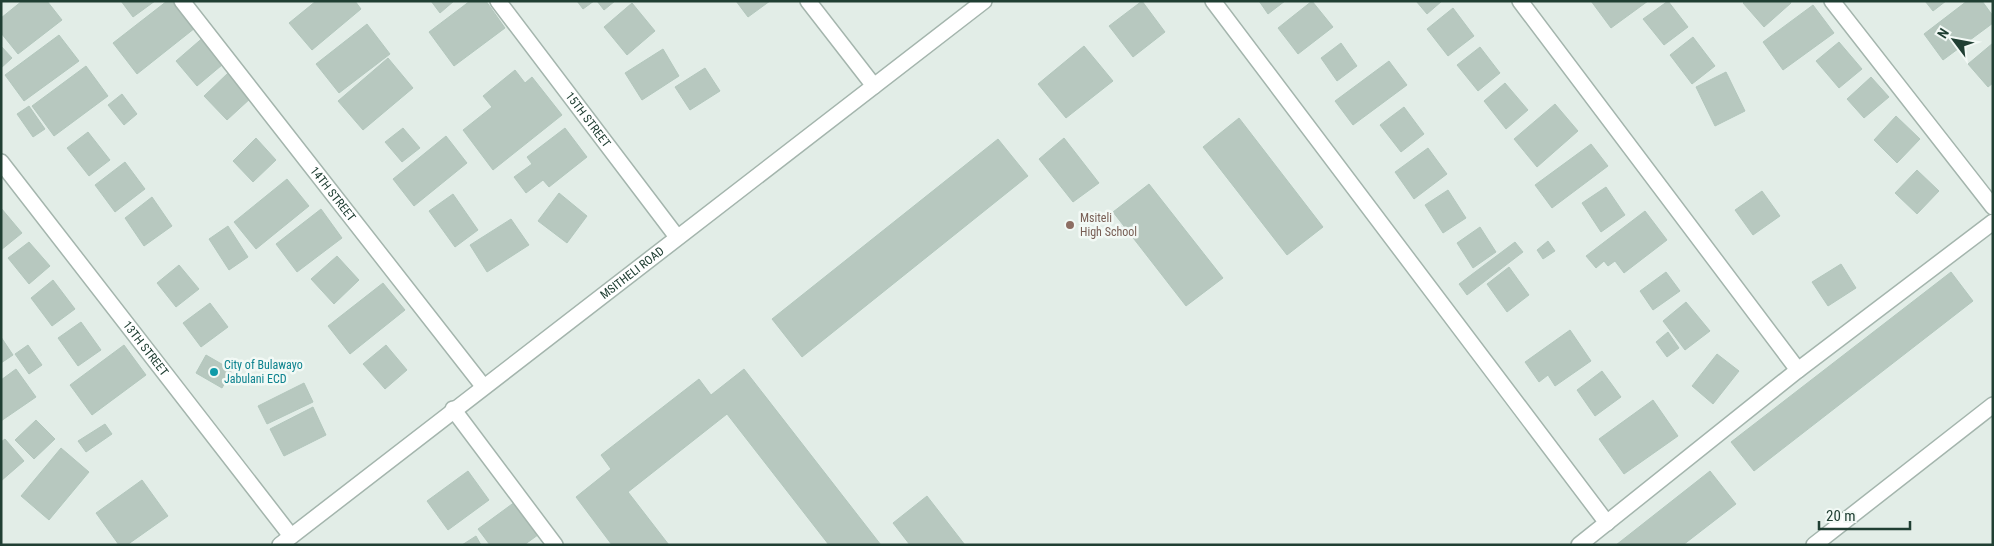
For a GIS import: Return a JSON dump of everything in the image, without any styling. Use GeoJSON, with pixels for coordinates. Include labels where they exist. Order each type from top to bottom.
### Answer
{"type":"FeatureCollection","features":[{"type":"Feature","properties":{"kind":"street","name":"14TH STREET"},"geometry":{"type":"LineString","coordinates":[[182,1],[483,386]]}},
{"type":"Feature","properties":{"kind":"street","name":"15TH STREET"},"geometry":{"type":"LineString","coordinates":[[498,1],[677,237]]}},
{"type":"Feature","properties":{"kind":"street"},"geometry":{"type":"LineString","coordinates":[[808,1],[874,86]]}},
{"type":"Feature","properties":{"kind":"street","name":"MSITHELI ROAD"},"geometry":{"type":"LineString","coordinates":[[286,540],[984,1]]}},
{"type":"Feature","properties":{"kind":"street"},"geometry":{"type":"LineString","coordinates":[[1213,1],[1607,523]]}},
{"type":"Feature","properties":{"kind":"street"},"geometry":{"type":"LineString","coordinates":[[1520,1],[1798,370]]}},
{"type":"Feature","properties":{"kind":"street"},"geometry":{"type":"LineString","coordinates":[[1832,1],[1993,206]]}},
{"type":"Feature","properties":{"kind":"street","name":"13TH STREET"},"geometry":{"type":"LineString","coordinates":[[1,162],[286,540]]}},
{"type":"Feature","properties":{"kind":"street"},"geometry":{"type":"LineString","coordinates":[[1579,545],[1798,370],[1993,222]]}},
{"type":"Feature","properties":{"kind":"street"},"geometry":{"type":"LineString","coordinates":[[1814,545],[1993,405]]}},
{"type":"Feature","properties":{"kind":"street"},"geometry":{"type":"LineString","coordinates":[[454,409],[555,545]]}},
{"type":"Feature","properties":{"kind":"building"},"geometry":{"type":"Polygon","coordinates":[[[22,1],[47,1],[62,20],[18,54],[1,33],[1,18],[22,1]]]}},
{"type":"Feature","properties":{"kind":"building"},"geometry":{"type":"Polygon","coordinates":[[[121,1],[155,1],[133,17],[121,1]]]}},
{"type":"Feature","properties":{"kind":"building"},"geometry":{"type":"Polygon","coordinates":[[[167,1],[174,1],[195,28],[137,74],[113,43],[167,1]]]}},
{"type":"Feature","properties":{"kind":"building"},"geometry":{"type":"Polygon","coordinates":[[[316,1],[355,1],[361,9],[312,50],[289,23],[316,1]]]}},
{"type":"Feature","properties":{"kind":"building"},"geometry":{"type":"Polygon","coordinates":[[[431,1],[454,1],[440,13],[431,1]]]}},
{"type":"Feature","properties":{"kind":"building"},"geometry":{"type":"Polygon","coordinates":[[[470,1],[486,1],[505,28],[454,66],[429,32],[470,1]]]}},
{"type":"Feature","properties":{"kind":"building"},"geometry":{"type":"Polygon","coordinates":[[[577,1],[594,1],[583,9],[577,1]]]}},
{"type":"Feature","properties":{"kind":"building"},"geometry":{"type":"Polygon","coordinates":[[[597,1],[615,1],[604,10],[597,1]]]}},
{"type":"Feature","properties":{"kind":"building"},"geometry":{"type":"Polygon","coordinates":[[[736,1],[770,1],[748,17],[736,1]]]}},
{"type":"Feature","properties":{"kind":"building"},"geometry":{"type":"Polygon","coordinates":[[[1142,1],[1165,32],[1133,57],[1109,26],[1142,1]]]}},
{"type":"Feature","properties":{"kind":"building"},"geometry":{"type":"Polygon","coordinates":[[[1259,1],[1285,1],[1268,14],[1259,1]]]}},
{"type":"Feature","properties":{"kind":"building"},"geometry":{"type":"Polygon","coordinates":[[[1312,1],[1333,27],[1298,54],[1278,28],[1312,1]]]}},
{"type":"Feature","properties":{"kind":"building"},"geometry":{"type":"Polygon","coordinates":[[[1416,1],[1442,1],[1427,14],[1416,1]]]}},
{"type":"Feature","properties":{"kind":"building"},"geometry":{"type":"Polygon","coordinates":[[[1591,1],[1648,1],[1611,28],[1591,1]]]}},
{"type":"Feature","properties":{"kind":"building"},"geometry":{"type":"Polygon","coordinates":[[[1668,1],[1688,27],[1664,45],[1643,19],[1668,1]]]}},
{"type":"Feature","properties":{"kind":"building"},"geometry":{"type":"Polygon","coordinates":[[[1745,1],[1790,1],[1791,3],[1764,27],[1743,3],[1745,1]]]}},
{"type":"Feature","properties":{"kind":"building"},"geometry":{"type":"Polygon","coordinates":[[[1925,1],[1946,1],[1933,11],[1925,1]]]}},
{"type":"Feature","properties":{"kind":"building"},"geometry":{"type":"Polygon","coordinates":[[[1967,1],[1982,1],[1993,16],[1993,23],[1943,60],[1924,34],[1967,1]]]}},
{"type":"Feature","properties":{"kind":"building"},"geometry":{"type":"Polygon","coordinates":[[[632,3],[655,31],[627,55],[604,27],[632,3]]]}},
{"type":"Feature","properties":{"kind":"building"},"geometry":{"type":"Polygon","coordinates":[[[1813,5],[1834,33],[1783,70],[1763,42],[1813,5]]]}},
{"type":"Feature","properties":{"kind":"building"},"geometry":{"type":"Polygon","coordinates":[[[1453,8],[1474,36],[1448,56],[1427,29],[1453,8]]]}},
{"type":"Feature","properties":{"kind":"building"},"geometry":{"type":"Polygon","coordinates":[[[367,24],[390,54],[339,93],[316,64],[367,24]]]}},
{"type":"Feature","properties":{"kind":"building"},"geometry":{"type":"Polygon","coordinates":[[[59,35],[79,61],[24,101],[5,75],[59,35]]]}},
{"type":"Feature","properties":{"kind":"building"},"geometry":{"type":"Polygon","coordinates":[[[206,35],[228,60],[197,86],[176,61],[206,35]]]}},
{"type":"Feature","properties":{"kind":"building"},"geometry":{"type":"Polygon","coordinates":[[[1693,37],[1715,66],[1692,84],[1670,55],[1693,37]]]}},
{"type":"Feature","properties":{"kind":"building"},"geometry":{"type":"Polygon","coordinates":[[[1839,42],[1862,69],[1839,88],[1816,61],[1839,42]]]}},
{"type":"Feature","properties":{"kind":"building"},"geometry":{"type":"Polygon","coordinates":[[[1341,43],[1357,66],[1337,81],[1321,58],[1341,43]]]}},
{"type":"Feature","properties":{"kind":"building"},"geometry":{"type":"Polygon","coordinates":[[[1993,43],[1993,83],[1988,87],[1968,64],[1993,43]]]}},
{"type":"Feature","properties":{"kind":"building"},"geometry":{"type":"Polygon","coordinates":[[[1,46],[12,58],[1,68],[1,46]]]}},
{"type":"Feature","properties":{"kind":"building"},"geometry":{"type":"Polygon","coordinates":[[[1084,46],[1113,81],[1066,118],[1038,84],[1084,46]]]}},
{"type":"Feature","properties":{"kind":"building"},"geometry":{"type":"Polygon","coordinates":[[[1480,47],[1500,73],[1478,91],[1457,65],[1480,47]]]}},
{"type":"Feature","properties":{"kind":"building"},"geometry":{"type":"Polygon","coordinates":[[[663,49],[679,76],[642,100],[625,73],[663,49]]]}},
{"type":"Feature","properties":{"kind":"building"},"geometry":{"type":"Polygon","coordinates":[[[388,58],[413,88],[363,130],[338,101],[388,58]]]}},
{"type":"Feature","properties":{"kind":"building"},"geometry":{"type":"Polygon","coordinates":[[[1389,61],[1407,85],[1353,125],[1335,101],[1389,61]]]}},
{"type":"Feature","properties":{"kind":"building"},"geometry":{"type":"Polygon","coordinates":[[[86,66],[108,96],[54,136],[32,106],[86,66]]]}},
{"type":"Feature","properties":{"kind":"building"},"geometry":{"type":"Polygon","coordinates":[[[705,68],[720,91],[690,110],[675,87],[705,68]]]}},
{"type":"Feature","properties":{"kind":"building"},"geometry":{"type":"Polygon","coordinates":[[[515,70],[525,83],[532,77],[562,115],[493,170],[463,130],[492,107],[483,96],[515,70]]]}},
{"type":"Feature","properties":{"kind":"building"},"geometry":{"type":"Polygon","coordinates":[[[1726,72],[1745,111],[1715,126],[1696,87],[1726,72]]]}},
{"type":"Feature","properties":{"kind":"building"},"geometry":{"type":"Polygon","coordinates":[[[228,73],[252,97],[227,120],[204,96],[228,73]]]}},
{"type":"Feature","properties":{"kind":"building"},"geometry":{"type":"Polygon","coordinates":[[[1871,77],[1889,97],[1864,118],[1847,99],[1871,77]]]}},
{"type":"Feature","properties":{"kind":"building"},"geometry":{"type":"Polygon","coordinates":[[[1505,83],[1528,110],[1506,129],[1484,101],[1505,83]]]}},
{"type":"Feature","properties":{"kind":"building"},"geometry":{"type":"Polygon","coordinates":[[[122,94],[137,114],[124,125],[108,105],[122,94]]]}},
{"type":"Feature","properties":{"kind":"building"},"geometry":{"type":"Polygon","coordinates":[[[1555,104],[1578,131],[1537,167],[1514,139],[1555,104]]]}},
{"type":"Feature","properties":{"kind":"building"},"geometry":{"type":"Polygon","coordinates":[[[29,106],[45,129],[33,137],[17,114],[29,106]]]}},
{"type":"Feature","properties":{"kind":"building"},"geometry":{"type":"Polygon","coordinates":[[[1404,107],[1424,134],[1401,152],[1380,125],[1404,107]]]}},
{"type":"Feature","properties":{"kind":"building"},"geometry":{"type":"Polygon","coordinates":[[[1896,116],[1920,139],[1897,163],[1874,140],[1896,116]]]}},
{"type":"Feature","properties":{"kind":"building"},"geometry":{"type":"Polygon","coordinates":[[[1239,118],[1323,227],[1287,255],[1203,147],[1239,118]]]}},
{"type":"Feature","properties":{"kind":"building"},"geometry":{"type":"Polygon","coordinates":[[[403,128],[420,148],[402,162],[385,142],[403,128]]]}},
{"type":"Feature","properties":{"kind":"building"},"geometry":{"type":"Polygon","coordinates":[[[565,128],[587,157],[549,187],[543,180],[526,193],[514,177],[532,164],[527,157],[565,128]]]}},
{"type":"Feature","properties":{"kind":"building"},"geometry":{"type":"Polygon","coordinates":[[[88,132],[110,160],[89,176],[67,148],[88,132]]]}},
{"type":"Feature","properties":{"kind":"building"},"geometry":{"type":"Polygon","coordinates":[[[446,136],[467,163],[414,206],[393,179],[446,136]]]}},
{"type":"Feature","properties":{"kind":"building"},"geometry":{"type":"Polygon","coordinates":[[[256,138],[276,160],[253,182],[233,161],[256,138]]]}},
{"type":"Feature","properties":{"kind":"building"},"geometry":{"type":"Polygon","coordinates":[[[1064,138],[1099,183],[1073,202],[1039,159],[1064,138]]]}},
{"type":"Feature","properties":{"kind":"building"},"geometry":{"type":"Polygon","coordinates":[[[998,139],[1028,176],[802,357],[772,319],[998,139]]]}},
{"type":"Feature","properties":{"kind":"building"},"geometry":{"type":"Polygon","coordinates":[[[1591,144],[1608,166],[1552,208],[1535,185],[1591,144]]]}},
{"type":"Feature","properties":{"kind":"building"},"geometry":{"type":"Polygon","coordinates":[[[1428,148],[1447,174],[1414,199],[1395,172],[1428,148]]]}},
{"type":"Feature","properties":{"kind":"building"},"geometry":{"type":"Polygon","coordinates":[[[125,162],[145,189],[115,212],[95,185],[125,162]]]}},
{"type":"Feature","properties":{"kind":"building"},"geometry":{"type":"Polygon","coordinates":[[[1917,170],[1939,191],[1917,214],[1895,193],[1917,170]]]}},
{"type":"Feature","properties":{"kind":"building"},"geometry":{"type":"Polygon","coordinates":[[[287,179],[309,206],[256,249],[234,222],[287,179]]]}},
{"type":"Feature","properties":{"kind":"building"},"geometry":{"type":"Polygon","coordinates":[[[1149,184],[1223,278],[1186,306],[1113,212],[1149,184]]]}},
{"type":"Feature","properties":{"kind":"building"},"geometry":{"type":"Polygon","coordinates":[[[1606,187],[1625,215],[1601,232],[1582,203],[1606,187]]]}},
{"type":"Feature","properties":{"kind":"building"},"geometry":{"type":"Polygon","coordinates":[[[1448,190],[1466,218],[1443,233],[1425,205],[1448,190]]]}},
{"type":"Feature","properties":{"kind":"building"},"geometry":{"type":"Polygon","coordinates":[[[1762,191],[1780,216],[1753,235],[1735,210],[1762,191]]]}},
{"type":"Feature","properties":{"kind":"building"},"geometry":{"type":"Polygon","coordinates":[[[559,193],[587,216],[567,243],[538,221],[559,193]]]}},
{"type":"Feature","properties":{"kind":"building"},"geometry":{"type":"Polygon","coordinates":[[[453,194],[478,230],[455,247],[429,211],[453,194]]]}},
{"type":"Feature","properties":{"kind":"building"},"geometry":{"type":"Polygon","coordinates":[[[152,197],[172,226],[144,246],[125,218],[152,197]]]}},
{"type":"Feature","properties":{"kind":"building"},"geometry":{"type":"Polygon","coordinates":[[[1,208],[22,233],[1,250],[1,208]]]}},
{"type":"Feature","properties":{"kind":"building"},"geometry":{"type":"Polygon","coordinates":[[[321,209],[342,238],[297,272],[276,244],[321,209]]]}},
{"type":"Feature","properties":{"kind":"building"},"geometry":{"type":"Polygon","coordinates":[[[1645,211],[1667,240],[1624,273],[1615,261],[1608,266],[1604,261],[1596,268],[1586,256],[1645,211]]]}},
{"type":"Feature","properties":{"kind":"building"},"geometry":{"type":"Polygon","coordinates":[[[511,219],[529,245],[487,272],[470,245],[511,219]]]}},
{"type":"Feature","properties":{"kind":"building"},"geometry":{"type":"Polygon","coordinates":[[[228,226],[248,257],[229,270],[209,239],[228,226]]]}},
{"type":"Feature","properties":{"kind":"building"},"geometry":{"type":"Polygon","coordinates":[[[1480,227],[1496,252],[1473,268],[1457,243],[1480,227]]]}},
{"type":"Feature","properties":{"kind":"building"},"geometry":{"type":"Polygon","coordinates":[[[1548,241],[1555,251],[1543,259],[1537,250],[1548,241]]]}},
{"type":"Feature","properties":{"kind":"building"},"geometry":{"type":"Polygon","coordinates":[[[29,242],[50,266],[29,284],[8,258],[29,242]]]}},
{"type":"Feature","properties":{"kind":"building"},"geometry":{"type":"Polygon","coordinates":[[[1515,242],[1523,252],[1467,295],[1459,284],[1515,242]]]}},
{"type":"Feature","properties":{"kind":"building"},"geometry":{"type":"Polygon","coordinates":[[[337,256],[359,280],[334,304],[311,279],[337,256]]]}},
{"type":"Feature","properties":{"kind":"building"},"geometry":{"type":"Polygon","coordinates":[[[1841,264],[1856,288],[1828,306],[1812,282],[1841,264]]]}},
{"type":"Feature","properties":{"kind":"building"},"geometry":{"type":"Polygon","coordinates":[[[179,265],[199,289],[176,307],[157,283],[179,265]]]}},
{"type":"Feature","properties":{"kind":"building"},"geometry":{"type":"Polygon","coordinates":[[[1509,267],[1529,295],[1507,312],[1487,284],[1509,267]]]}},
{"type":"Feature","properties":{"kind":"building"},"geometry":{"type":"Polygon","coordinates":[[[1666,272],[1680,291],[1653,310],[1640,291],[1666,272]]]}},
{"type":"Feature","properties":{"kind":"building"},"geometry":{"type":"Polygon","coordinates":[[[1951,272],[1973,301],[1754,471],[1731,442],[1951,272]]]}},
{"type":"Feature","properties":{"kind":"building"},"geometry":{"type":"Polygon","coordinates":[[[53,280],[75,309],[52,326],[31,298],[53,280]]]}},
{"type":"Feature","properties":{"kind":"building"},"geometry":{"type":"Polygon","coordinates":[[[383,283],[405,310],[350,354],[328,326],[383,283]]]}},
{"type":"Feature","properties":{"kind":"building"},"geometry":{"type":"Polygon","coordinates":[[[1686,302],[1710,331],[1685,350],[1663,321],[1686,302]]]}},
{"type":"Feature","properties":{"kind":"building"},"geometry":{"type":"Polygon","coordinates":[[[210,303],[228,327],[201,347],[183,323],[210,303]]]}},
{"type":"Feature","properties":{"kind":"building"},"geometry":{"type":"Polygon","coordinates":[[[81,322],[101,350],[78,366],[58,338],[81,322]]]}},
{"type":"Feature","properties":{"kind":"building"},"geometry":{"type":"Polygon","coordinates":[[[1570,330],[1591,361],[1555,386],[1548,375],[1539,382],[1525,362],[1570,330]]]}},
{"type":"Feature","properties":{"kind":"building"},"geometry":{"type":"Polygon","coordinates":[[[1668,332],[1679,348],[1667,357],[1656,342],[1668,332]]]}},
{"type":"Feature","properties":{"kind":"building"},"geometry":{"type":"Polygon","coordinates":[[[1,337],[13,355],[1,363],[1,337]]]}},
{"type":"Feature","properties":{"kind":"building"},"geometry":{"type":"Polygon","coordinates":[[[28,345],[42,365],[29,374],[15,354],[28,345]]]}},
{"type":"Feature","properties":{"kind":"building"},"geometry":{"type":"Polygon","coordinates":[[[124,345],[146,375],[92,415],[70,385],[124,345]]]}},
{"type":"Feature","properties":{"kind":"building"},"geometry":{"type":"Polygon","coordinates":[[[386,345],[407,370],[385,389],[363,364],[386,345]]]}},
{"type":"Feature","properties":{"kind":"building"},"geometry":{"type":"Polygon","coordinates":[[[1717,354],[1739,371],[1713,404],[1692,386],[1717,354]]]}},
{"type":"Feature","properties":{"kind":"building","name":"City of Bulawayo Jabulani ECD"},"geometry":{"type":"Polygon","coordinates":[[[206,355],[232,370],[222,388],[196,373],[206,355]]]}},
{"type":"Feature","properties":{"kind":"building"},"geometry":{"type":"Polygon","coordinates":[[[16,369],[36,397],[1,421],[1,380],[16,369]]]}},
{"type":"Feature","properties":{"kind":"building"},"geometry":{"type":"Polygon","coordinates":[[[744,369],[881,545],[829,545],[727,414],[628,492],[669,545],[612,545],[576,497],[611,469],[601,455],[699,379],[711,395],[744,369]]]}},
{"type":"Feature","properties":{"kind":"building"},"geometry":{"type":"Polygon","coordinates":[[[1602,371],[1621,397],[1595,416],[1577,390],[1602,371]]]}},
{"type":"Feature","properties":{"kind":"building"},"geometry":{"type":"Polygon","coordinates":[[[304,383],[313,402],[267,424],[258,406],[304,383]]]}},
{"type":"Feature","properties":{"kind":"building"},"geometry":{"type":"Polygon","coordinates":[[[1653,400],[1678,436],[1624,474],[1599,439],[1653,400]]]}},
{"type":"Feature","properties":{"kind":"building"},"geometry":{"type":"Polygon","coordinates":[[[313,407],[326,435],[284,456],[270,429],[313,407]]]}},
{"type":"Feature","properties":{"kind":"building"},"geometry":{"type":"Polygon","coordinates":[[[36,420],[55,439],[34,459],[15,440],[36,420]]]}},
{"type":"Feature","properties":{"kind":"building"},"geometry":{"type":"Polygon","coordinates":[[[105,424],[112,434],[86,452],[78,441],[105,424]]]}},
{"type":"Feature","properties":{"kind":"building"},"geometry":{"type":"Polygon","coordinates":[[[5,439],[24,461],[1,481],[1,442],[5,439]]]}},
{"type":"Feature","properties":{"kind":"building"},"geometry":{"type":"Polygon","coordinates":[[[61,448],[89,472],[49,520],[21,496],[61,448]]]}},
{"type":"Feature","properties":{"kind":"building"},"geometry":{"type":"Polygon","coordinates":[[[468,471],[489,500],[448,530],[427,501],[468,471]]]}},
{"type":"Feature","properties":{"kind":"building"},"geometry":{"type":"Polygon","coordinates":[[[1710,471],[1736,504],[1683,545],[1616,545],[1710,471]]]}},
{"type":"Feature","properties":{"kind":"building"},"geometry":{"type":"Polygon","coordinates":[[[142,480],[168,516],[127,545],[119,545],[96,513],[142,480]]]}},
{"type":"Feature","properties":{"kind":"building"},"geometry":{"type":"Polygon","coordinates":[[[927,496],[965,545],[910,545],[893,523],[927,496]]]}},
{"type":"Feature","properties":{"kind":"building"},"geometry":{"type":"Polygon","coordinates":[[[519,499],[542,532],[524,545],[490,545],[478,529],[519,499]]]}},
{"type":"Feature","properties":{"kind":"building"},"geometry":{"type":"Polygon","coordinates":[[[476,536],[481,545],[462,545],[476,536]]]}},
{"type":"Feature","properties":{"kind":"place","name":"Msiteli High School"},"geometry":{"type":"Point","coordinates":[1070,225]}},
{"type":"Feature","properties":{"kind":"place","name":"City of Bulawayo Jabulani ECD"},"geometry":{"type":"Point","coordinates":[214,372]}}]}
